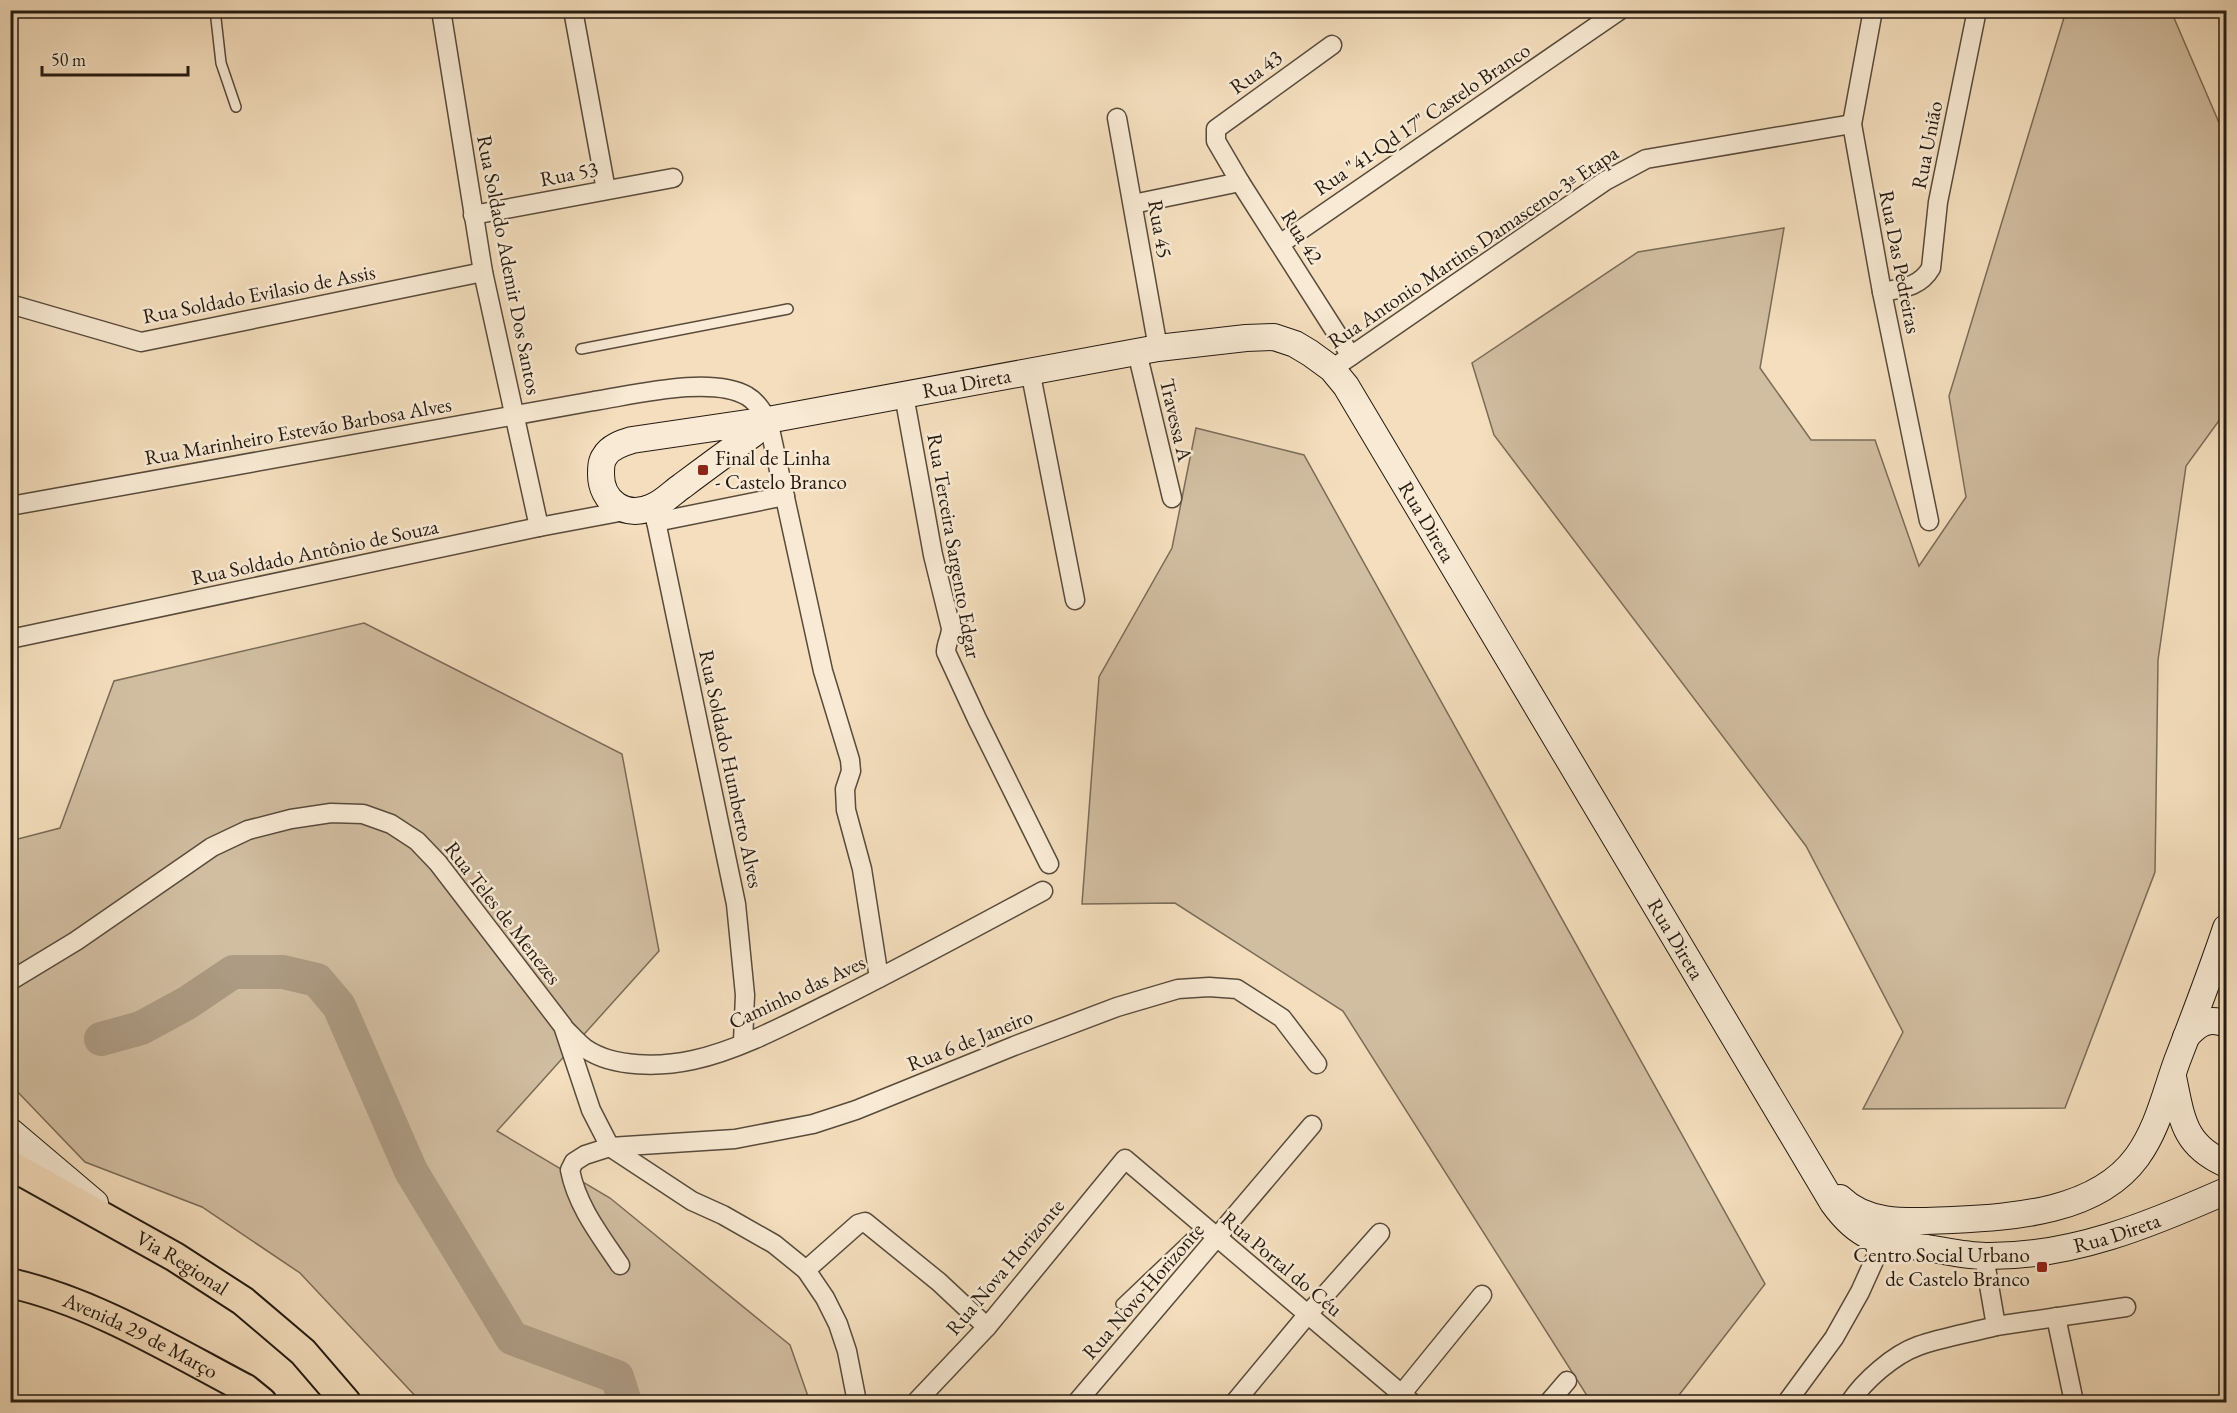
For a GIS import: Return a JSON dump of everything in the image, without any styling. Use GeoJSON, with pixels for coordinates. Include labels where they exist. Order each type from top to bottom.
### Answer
{"type":"FeatureCollection","features":[{"type":"Feature","properties":{"kind":"main road"},"geometry":{"type":"LineString","coordinates":[[10,1165],[130,1232]]}},
{"type":"Feature","properties":{"kind":"main road","name":"Via Regional"},"geometry":{"type":"LineString","coordinates":[[130,1232],[175,1257],[243,1301],[303,1352],[346,1402]]}},
{"type":"Feature","properties":{"kind":"main road","name":"Avenida 29 de Março"},"geometry":{"type":"LineString","coordinates":[[10,1283],[74,1303],[126,1325],[246,1389],[262,1402]]}},
{"type":"Feature","properties":{"kind":"street","name":"Rua Soldado Ademir Dos Santos"},"geometry":{"type":"LineString","coordinates":[[441,10],[483,272],[539,527]]}},
{"type":"Feature","properties":{"kind":"street"},"geometry":{"type":"LineString","coordinates":[[573,10],[606,190]]}},
{"type":"Feature","properties":{"kind":"street","name":"Rua \"41-Qd 17\" Castelo Branco"},"geometry":{"type":"LineString","coordinates":[[1280,244],[1620,10]]}},
{"type":"Feature","properties":{"kind":"street","name":"Rua Das Pedreiras"},"geometry":{"type":"LineString","coordinates":[[1873,10],[1852,124],[1882,292],[1929,521]]}},
{"type":"Feature","properties":{"kind":"street","name":"Rua União"},"geometry":{"type":"LineString","coordinates":[[1882,292],[1916,285],[1925,278],[1931,268],[1938,202],[1977,10]]}},
{"type":"Feature","properties":{"kind":"street","name":"Rua 43"},"geometry":{"type":"LineString","coordinates":[[1216,141],[1216,129],[1332,45]]}},
{"type":"Feature","properties":{"kind":"street","name":"Rua 45"},"geometry":{"type":"LineString","coordinates":[[1117,118],[1133,204],[1148,350]]}},
{"type":"Feature","properties":{"kind":"street","name":"Rua Antonio Martins Damasceno-3ª Etapa"},"geometry":{"type":"LineString","coordinates":[[1341,363],[1605,182],[1646,159],[1852,124]]}},
{"type":"Feature","properties":{"kind":"street","name":"Rua 42"},"geometry":{"type":"LineString","coordinates":[[1216,141],[1280,244],[1341,363]]}},
{"type":"Feature","properties":{"kind":"street","name":"Rua 53"},"geometry":{"type":"LineString","coordinates":[[473,216],[673,178]]}},
{"type":"Feature","properties":{"kind":"street"},"geometry":{"type":"LineString","coordinates":[[1133,204],[1240,182]]}},
{"type":"Feature","properties":{"kind":"street","name":"Rua Soldado Evilasio de Assis"},"geometry":{"type":"LineString","coordinates":[[10,304],[141,342],[483,272]]}},
{"type":"Feature","properties":{"kind":"street","name":"Rua Direta"},"geometry":{"type":"LineString","coordinates":[[646,513],[617,506],[609,500],[601,479],[605,455],[617,445],[632,440],[768,420],[1148,350],[1246,338],[1274,337],[1341,363],[1346,386],[1833,1203],[1845,1219],[1859,1232],[1883,1241],[1984,1256],[2036,1254],[2066,1249],[2145,1226],[2226,1191]]}},
{"type":"Feature","properties":{"kind":"street","name":"Travessa A"},"geometry":{"type":"LineString","coordinates":[[1148,350],[1172,498]]}},
{"type":"Feature","properties":{"kind":"street"},"geometry":{"type":"LineString","coordinates":[[1030,370],[1075,600]]}},
{"type":"Feature","properties":{"kind":"street","name":"Rua Marinheiro Estevão Barbosa Alves"},"geometry":{"type":"LineString","coordinates":[[10,506],[594,401],[679,388],[704,387],[737,391],[756,403],[768,420]]}},
{"type":"Feature","properties":{"kind":"street","name":"Rua Terceira Sargento Edgar"},"geometry":{"type":"LineString","coordinates":[[904,395],[933,555],[951,628],[951,637],[946,645],[949,660],[1049,864]]}},
{"type":"Feature","properties":{"kind":"street"},"geometry":{"type":"LineString","coordinates":[[768,420],[824,671],[850,760],[851,771],[844,789],[846,810],[862,869],[879,978]]}},
{"type":"Feature","properties":{"kind":"street"},"geometry":{"type":"LineString","coordinates":[[646,513],[753,434],[768,420]]}},
{"type":"Feature","properties":{"kind":"street","name":"Rua Soldado Antônio de Souza"},"geometry":{"type":"LineString","coordinates":[[10,639],[539,527],[785,496]]}},
{"type":"Feature","properties":{"kind":"street","name":"Rua Soldado Humberto Alves"},"geometry":{"type":"LineString","coordinates":[[646,513],[736,904],[744,995],[743,1042]]}},
{"type":"Feature","properties":{"kind":"street","name":"Rua Teles de Menezes"},"geometry":{"type":"LineString","coordinates":[[10,981],[76,941],[212,848],[248,830],[321,814],[363,814],[391,824],[417,841],[438,863],[562,1026],[591,1110],[610,1147],[692,1201],[723,1215],[774,1244],[806,1270],[825,1298],[838,1324],[847,1351],[857,1402]]}},
{"type":"Feature","properties":{"kind":"street","name":"Caminho das Aves"},"geometry":{"type":"LineString","coordinates":[[562,1026],[584,1048],[598,1056],[620,1062],[668,1063],[716,1054],[792,1022],[1043,891]]}},
{"type":"Feature","properties":{"kind":"street","name":"Rua Direta"},"geometry":{"type":"LineString","coordinates":[[1818,1175],[1845,1203],[1859,1213],[1878,1219],[1926,1221],[1984,1218],[2051,1208],[2090,1194],[2117,1178],[2136,1158],[2161,1113],[2226,928]]}},
{"type":"Feature","properties":{"kind":"street","name":"Rua 6 de Janeiro"},"geometry":{"type":"LineString","coordinates":[[620,1265],[590,1221],[578,1198],[570,1170],[574,1162],[585,1155],[610,1147],[735,1139],[813,1124],[856,1110],[1107,1011],[1178,989],[1209,987],[1237,989],[1282,1018],[1317,1064]]}},
{"type":"Feature","properties":{"kind":"street"},"geometry":{"type":"LineString","coordinates":[[2186,1037],[2195,1027],[2208,1021],[2217,1020],[2226,1024]]}},
{"type":"Feature","properties":{"kind":"street"},"geometry":{"type":"LineString","coordinates":[[2173,1074],[2185,1128],[2192,1141],[2210,1157],[2226,1164]]}},
{"type":"Feature","properties":{"kind":"street","name":"Rua Novo Horizonte"},"geometry":{"type":"LineString","coordinates":[[1077,1402],[1312,1125]]}},
{"type":"Feature","properties":{"kind":"street","name":"Via Regional"},"geometry":{"type":"LineString","coordinates":[[10,1131],[130,1232]]}},
{"type":"Feature","properties":{"kind":"street","name":"Rua Portal do Céu"},"geometry":{"type":"LineString","coordinates":[[1125,1159],[1308,1314],[1403,1400]]}},
{"type":"Feature","properties":{"kind":"street","name":"Rua Nova Horizonte"},"geometry":{"type":"LineString","coordinates":[[916,1402],[987,1327],[1125,1159]]}},
{"type":"Feature","properties":{"kind":"street"},"geometry":{"type":"LineString","coordinates":[[1917,1247],[1926,1221]]}},
{"type":"Feature","properties":{"kind":"street"},"geometry":{"type":"LineString","coordinates":[[806,1270],[858,1224],[865,1222],[939,1282],[987,1327]]}},
{"type":"Feature","properties":{"kind":"street"},"geometry":{"type":"LineString","coordinates":[[1235,1402],[1308,1314],[1380,1233]]}},
{"type":"Feature","properties":{"kind":"street"},"geometry":{"type":"LineString","coordinates":[[1787,1402],[1834,1338],[1860,1292],[1883,1241]]}},
{"type":"Feature","properties":{"kind":"street"},"geometry":{"type":"LineString","coordinates":[[1984,1256],[1996,1326]]}},
{"type":"Feature","properties":{"kind":"street"},"geometry":{"type":"LineString","coordinates":[[1403,1400],[1482,1295]]}},
{"type":"Feature","properties":{"kind":"street"},"geometry":{"type":"LineString","coordinates":[[1850,1402],[1860,1388],[1886,1365],[1916,1347],[1996,1326],[2126,1307]]}},
{"type":"Feature","properties":{"kind":"street"},"geometry":{"type":"LineString","coordinates":[[2056,1317],[2074,1402]]}},
{"type":"Feature","properties":{"kind":"street"},"geometry":{"type":"LineString","coordinates":[[1549,1402],[1567,1381]]}},
{"type":"Feature","properties":{"kind":"lane"},"geometry":{"type":"LineString","coordinates":[[215,10],[221,63],[236,107]]}},
{"type":"Feature","properties":{"kind":"lane"},"geometry":{"type":"LineString","coordinates":[[580,350],[788,309]]}},
{"type":"Feature","properties":{"kind":"lane"},"geometry":{"type":"LineString","coordinates":[[1120,1305],[1203,1226]]}},
{"type":"Feature","properties":{"kind":"shaded area"},"geometry":{"type":"Polygon","coordinates":[[[2066,11],[2171,11],[2226,139],[2226,411],[2186,466],[2158,660],[2155,872],[2065,1108],[1863,1109],[1903,1032],[1806,846],[1494,435],[1472,363],[1638,252],[1784,228],[1760,368],[1811,440],[1875,440],[1919,566],[1966,497],[1949,396],[2066,11]]]}},
{"type":"Feature","properties":{"kind":"shaded area"},"geometry":{"type":"Polygon","coordinates":[[[1196,428],[1304,455],[1765,1284],[1676,1399],[1667,1402],[1591,1402],[1343,1011],[1175,903],[1082,904],[1099,677],[1172,548],[1196,428]]]}},
{"type":"Feature","properties":{"kind":"shaded area"},"geometry":{"type":"Polygon","coordinates":[[[364,623],[622,754],[659,951],[497,1131],[610,1198],[790,1345],[810,1402],[421,1402],[300,1273],[202,1207],[85,1162],[11,1085],[10,841],[60,828],[114,681],[364,623]]]}},
{"type":"Feature","properties":{"kind":"waterway"},"geometry":{"type":"LineString","coordinates":[[101,1039],[141,1028],[187,1003],[233,972],[283,972],[317,980],[339,1006],[411,1171],[512,1338],[617,1377],[625,1402]]}},
{"type":"Feature","properties":{"kind":"place","name":"Final de Linha - Castelo Branco"},"geometry":{"type":"Point","coordinates":[703,470]}},
{"type":"Feature","properties":{"kind":"place","name":"Centro Social Urbano de Castelo Branco"},"geometry":{"type":"Point","coordinates":[2042,1267]}}]}
